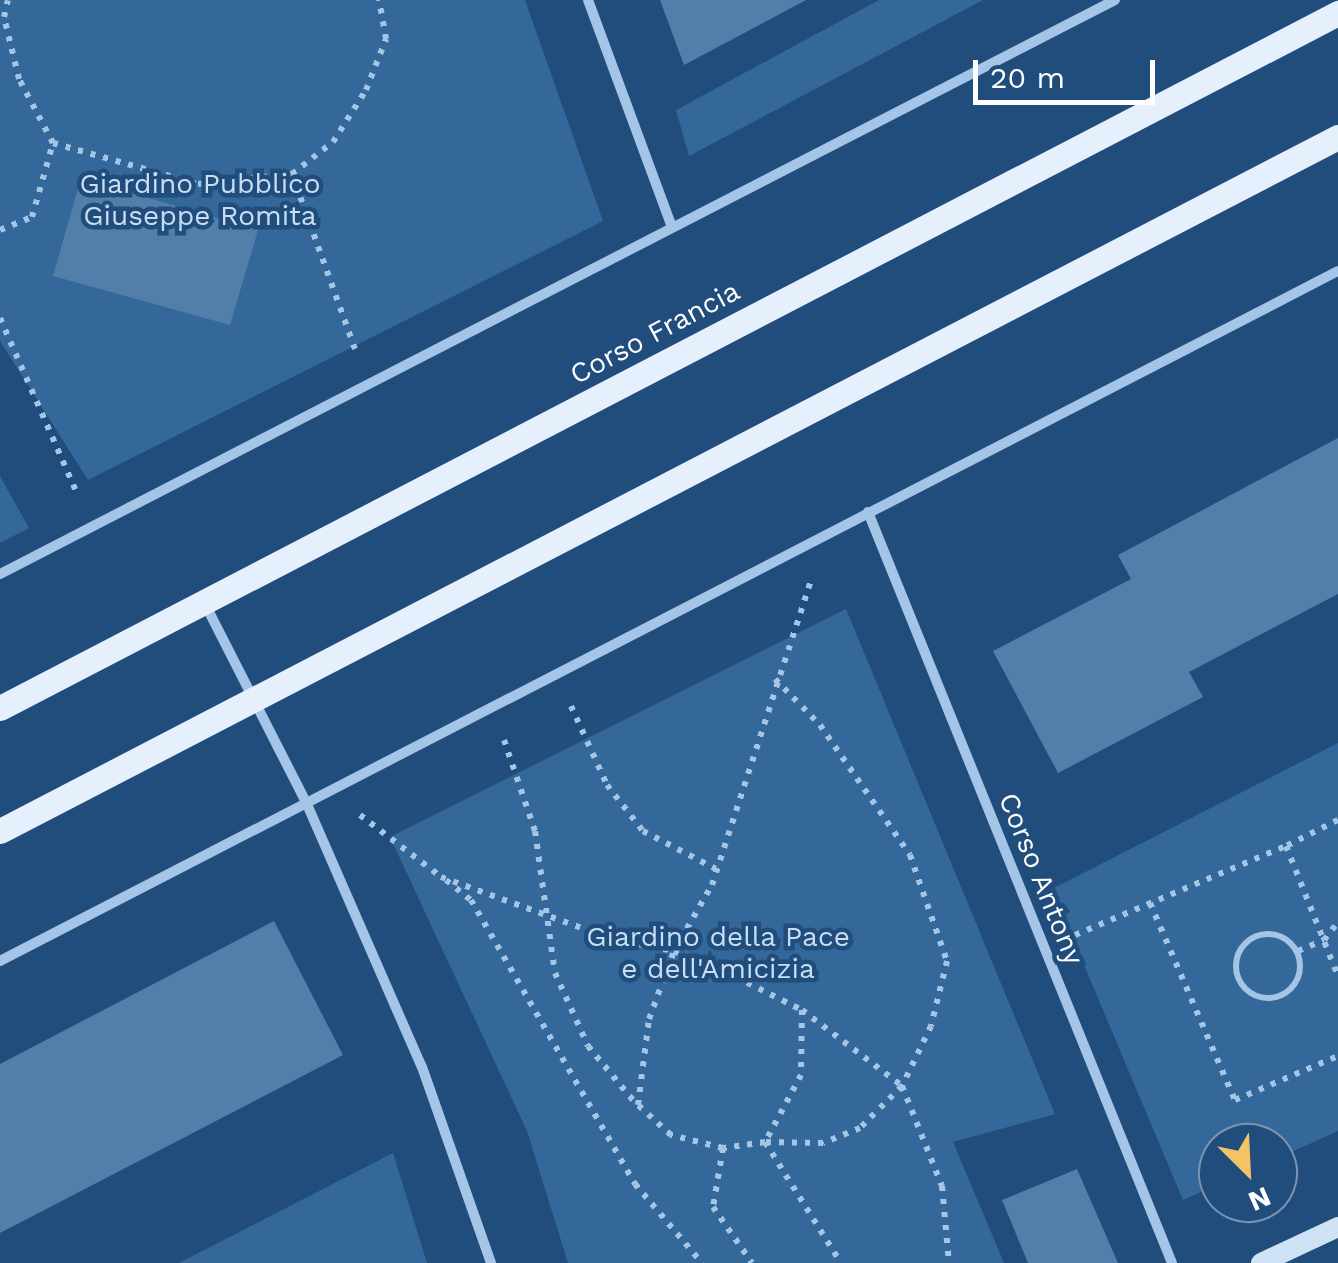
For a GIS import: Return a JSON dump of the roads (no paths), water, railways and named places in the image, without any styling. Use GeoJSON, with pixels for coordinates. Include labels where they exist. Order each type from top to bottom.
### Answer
{"type":"FeatureCollection","features":[{"type":"Feature","properties":{"kind":"main road","name":"Corso Francia"},"geometry":{"type":"LineString","coordinates":[[0,708],[1338,12]]}},
{"type":"Feature","properties":{"kind":"main road"},"geometry":{"type":"LineString","coordinates":[[0,831],[1338,137]]}},
{"type":"Feature","properties":{"kind":"street"},"geometry":{"type":"LineString","coordinates":[[588,0],[671,224]]}},
{"type":"Feature","properties":{"kind":"street"},"geometry":{"type":"LineString","coordinates":[[0,574],[671,224],[1114,0]]}},
{"type":"Feature","properties":{"kind":"street"},"geometry":{"type":"LineString","coordinates":[[0,960],[1338,271]]}},
{"type":"Feature","properties":{"kind":"street","name":"Corso Antony"},"geometry":{"type":"LineString","coordinates":[[868,512],[1172,1263]]}},
{"type":"Feature","properties":{"kind":"street"},"geometry":{"type":"LineString","coordinates":[[204,602],[306,802],[422,1067],[491,1263]]}},
{"type":"Feature","properties":{"kind":"street"},"geometry":{"type":"LineString","coordinates":[[1262,1263],[1338,1227]]}},
{"type":"Feature","properties":{"kind":"park label","name":"Giardino Pubblico Giuseppe Romita"},"geometry":{"type":"Point","coordinates":[200,200]}},
{"type":"Feature","properties":{"kind":"park label","name":"Giardino della Pace e dell'Amicizia"},"geometry":{"type":"Point","coordinates":[718,953]}}]}
